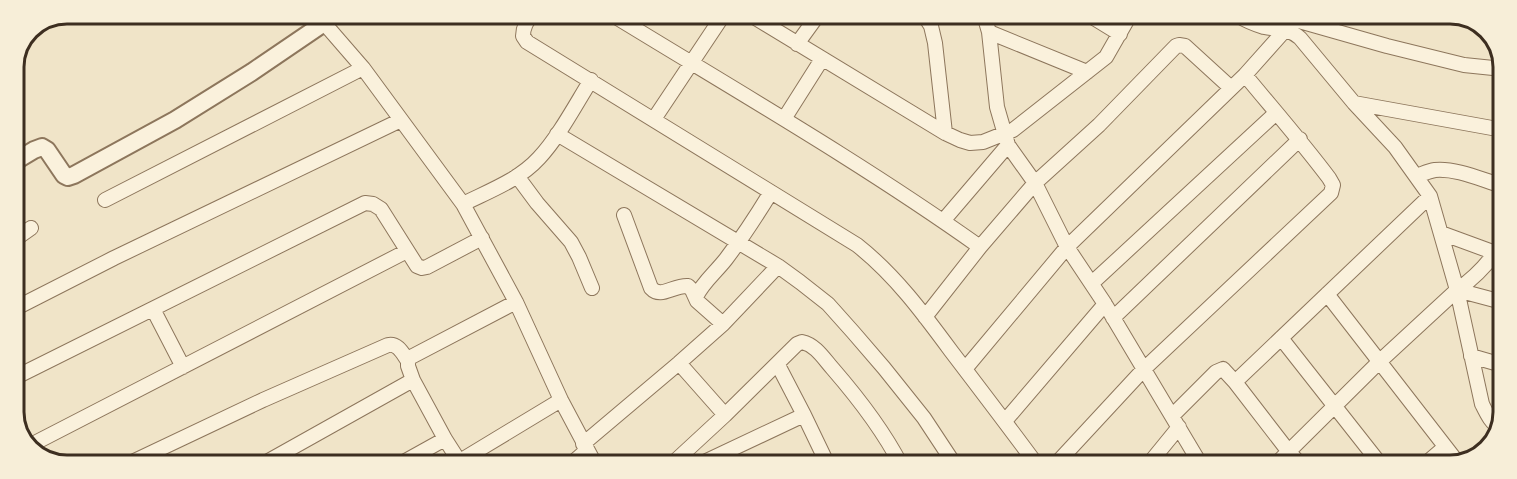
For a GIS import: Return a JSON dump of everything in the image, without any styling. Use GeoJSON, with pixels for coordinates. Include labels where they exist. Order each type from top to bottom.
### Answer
{"type":"FeatureCollection","features":[{"type":"Feature","properties":{"kind":"street"},"geometry":{"type":"LineString","coordinates":[[24,156],[42,147],[47,150],[64,175],[74,176],[175,120],[252,72],[321,24]]}},
{"type":"Feature","properties":{"kind":"street"},"geometry":{"type":"LineString","coordinates":[[332,24],[463,204],[516,302],[561,400],[590,455]]}},
{"type":"Feature","properties":{"kind":"street"},"geometry":{"type":"LineString","coordinates":[[526,24],[523,36],[527,42],[857,245],[874,258],[925,317],[1030,455]]}},
{"type":"Feature","properties":{"kind":"street"},"geometry":{"type":"LineString","coordinates":[[627,24],[784,119],[943,220],[980,247]]}},
{"type":"Feature","properties":{"kind":"street"},"geometry":{"type":"LineString","coordinates":[[654,119],[718,24]]}},
{"type":"Feature","properties":{"kind":"street"},"geometry":{"type":"LineString","coordinates":[[765,24],[945,133],[970,143],[1006,140]]}},
{"type":"Feature","properties":{"kind":"street"},"geometry":{"type":"LineString","coordinates":[[797,44],[811,24]]}},
{"type":"Feature","properties":{"kind":"street"},"geometry":{"type":"LineString","coordinates":[[930,24],[935,43],[945,133]]}},
{"type":"Feature","properties":{"kind":"street"},"geometry":{"type":"LineString","coordinates":[[987,24],[997,107],[1006,140],[1035,183],[1067,247],[1105,304],[1195,455]]}},
{"type":"Feature","properties":{"kind":"street"},"geometry":{"type":"LineString","coordinates":[[1103,24],[1119,34]]}},
{"type":"Feature","properties":{"kind":"street"},"geometry":{"type":"LineString","coordinates":[[943,220],[1013,130],[1106,57],[1125,24]]}},
{"type":"Feature","properties":{"kind":"street"},"geometry":{"type":"LineString","coordinates":[[1256,24],[1260,26],[1272,24]]}},
{"type":"Feature","properties":{"kind":"street"},"geometry":{"type":"LineString","coordinates":[[965,369],[1067,247],[1245,75],[1288,24]]}},
{"type":"Feature","properties":{"kind":"street"},"geometry":{"type":"LineString","coordinates":[[1292,24],[1294,33],[1307,44],[1354,103],[1395,147],[1430,196],[1457,290],[1482,404],[1492,421]]}},
{"type":"Feature","properties":{"kind":"street"},"geometry":{"type":"LineString","coordinates":[[1303,24],[1464,65],[1493,68]]}},
{"type":"Feature","properties":{"kind":"street"},"geometry":{"type":"LineString","coordinates":[[989,32],[1087,72]]}},
{"type":"Feature","properties":{"kind":"street"},"geometry":{"type":"LineString","coordinates":[[925,317],[980,247],[1035,183],[1099,125],[1179,45],[1185,46],[1231,88]]}},
{"type":"Feature","properties":{"kind":"street"},"geometry":{"type":"LineString","coordinates":[[784,119],[822,59]]}},
{"type":"Feature","properties":{"kind":"street"},"geometry":{"type":"LineString","coordinates":[[105,200],[363,68]]}},
{"type":"Feature","properties":{"kind":"street"},"geometry":{"type":"LineString","coordinates":[[1064,455],[1144,369],[1333,189],[1331,181],[1300,139],[1245,75]]}},
{"type":"Feature","properties":{"kind":"street"},"geometry":{"type":"LineString","coordinates":[[463,204],[517,176],[538,159],[557,134],[591,80]]}},
{"type":"Feature","properties":{"kind":"street"},"geometry":{"type":"LineString","coordinates":[[1354,103],[1493,128]]}},
{"type":"Feature","properties":{"kind":"street"},"geometry":{"type":"LineString","coordinates":[[1092,283],[1276,113]]}},
{"type":"Feature","properties":{"kind":"street"},"geometry":{"type":"LineString","coordinates":[[24,304],[401,120]]}},
{"type":"Feature","properties":{"kind":"street"},"geometry":{"type":"LineString","coordinates":[[557,134],[778,267],[828,304],[924,418],[948,455]]}},
{"type":"Feature","properties":{"kind":"street"},"geometry":{"type":"LineString","coordinates":[[1113,318],[1300,139]]}},
{"type":"Feature","properties":{"kind":"street"},"geometry":{"type":"LineString","coordinates":[[1416,176],[1434,170],[1458,172],[1493,183]]}},
{"type":"Feature","properties":{"kind":"street"},"geometry":{"type":"LineString","coordinates":[[517,176],[571,242],[592,288]]}},
{"type":"Feature","properties":{"kind":"street"},"geometry":{"type":"LineString","coordinates":[[696,297],[739,243],[771,192]]}},
{"type":"Feature","properties":{"kind":"street"},"geometry":{"type":"LineString","coordinates":[[1235,382],[1430,196]]}},
{"type":"Feature","properties":{"kind":"street"},"geometry":{"type":"LineString","coordinates":[[24,373],[365,203],[373,204],[381,209],[407,252],[417,266],[422,268],[482,238]]}},
{"type":"Feature","properties":{"kind":"street"},"geometry":{"type":"LineString","coordinates":[[624,215],[651,288],[655,293],[685,286],[692,290],[697,301],[723,324]]}},
{"type":"Feature","properties":{"kind":"street"},"geometry":{"type":"LineString","coordinates":[[24,233],[32,228]]}},
{"type":"Feature","properties":{"kind":"street"},"geometry":{"type":"LineString","coordinates":[[1441,233],[1493,252]]}},
{"type":"Feature","properties":{"kind":"street"},"geometry":{"type":"LineString","coordinates":[[37,442],[407,252]]}},
{"type":"Feature","properties":{"kind":"street"},"geometry":{"type":"LineString","coordinates":[[1286,455],[1379,362],[1493,260]]}},
{"type":"Feature","properties":{"kind":"street"},"geometry":{"type":"LineString","coordinates":[[578,455],[723,324],[778,267]]}},
{"type":"Feature","properties":{"kind":"street"},"geometry":{"type":"LineString","coordinates":[[1457,290],[1493,300]]}},
{"type":"Feature","properties":{"kind":"street"},"geometry":{"type":"LineString","coordinates":[[1328,294],[1451,455]]}},
{"type":"Feature","properties":{"kind":"street"},"geometry":{"type":"LineString","coordinates":[[408,361],[411,357],[516,302]]}},
{"type":"Feature","properties":{"kind":"street"},"geometry":{"type":"LineString","coordinates":[[1005,421],[1105,304]]}},
{"type":"Feature","properties":{"kind":"street"},"geometry":{"type":"LineString","coordinates":[[153,309],[183,367]]}},
{"type":"Feature","properties":{"kind":"street"},"geometry":{"type":"LineString","coordinates":[[1281,338],[1374,455]]}},
{"type":"Feature","properties":{"kind":"street"},"geometry":{"type":"LineString","coordinates":[[682,455],[778,365],[797,344],[802,342],[814,347],[849,388],[872,417],[895,455]]}},
{"type":"Feature","properties":{"kind":"street"},"geometry":{"type":"LineString","coordinates":[[147,455],[263,400],[393,344],[408,361],[413,380],[456,455]]}},
{"type":"Feature","properties":{"kind":"street"},"geometry":{"type":"LineString","coordinates":[[1471,356],[1493,362]]}},
{"type":"Feature","properties":{"kind":"street"},"geometry":{"type":"LineString","coordinates":[[679,363],[725,415]]}},
{"type":"Feature","properties":{"kind":"street"},"geometry":{"type":"LineString","coordinates":[[778,365],[823,455]]}},
{"type":"Feature","properties":{"kind":"street"},"geometry":{"type":"LineString","coordinates":[[1154,455],[1176,421],[1218,370],[1225,370],[1292,455]]}},
{"type":"Feature","properties":{"kind":"street"},"geometry":{"type":"LineString","coordinates":[[279,455],[413,380]]}},
{"type":"Feature","properties":{"kind":"street"},"geometry":{"type":"LineString","coordinates":[[474,455],[561,400]]}},
{"type":"Feature","properties":{"kind":"street"},"geometry":{"type":"LineString","coordinates":[[719,455],[804,415]]}},
{"type":"Feature","properties":{"kind":"street"},"geometry":{"type":"LineString","coordinates":[[416,455],[445,439]]}},
{"type":"Feature","properties":{"kind":"street"},"geometry":{"type":"LineString","coordinates":[[1436,455],[1445,447]]}}]}
